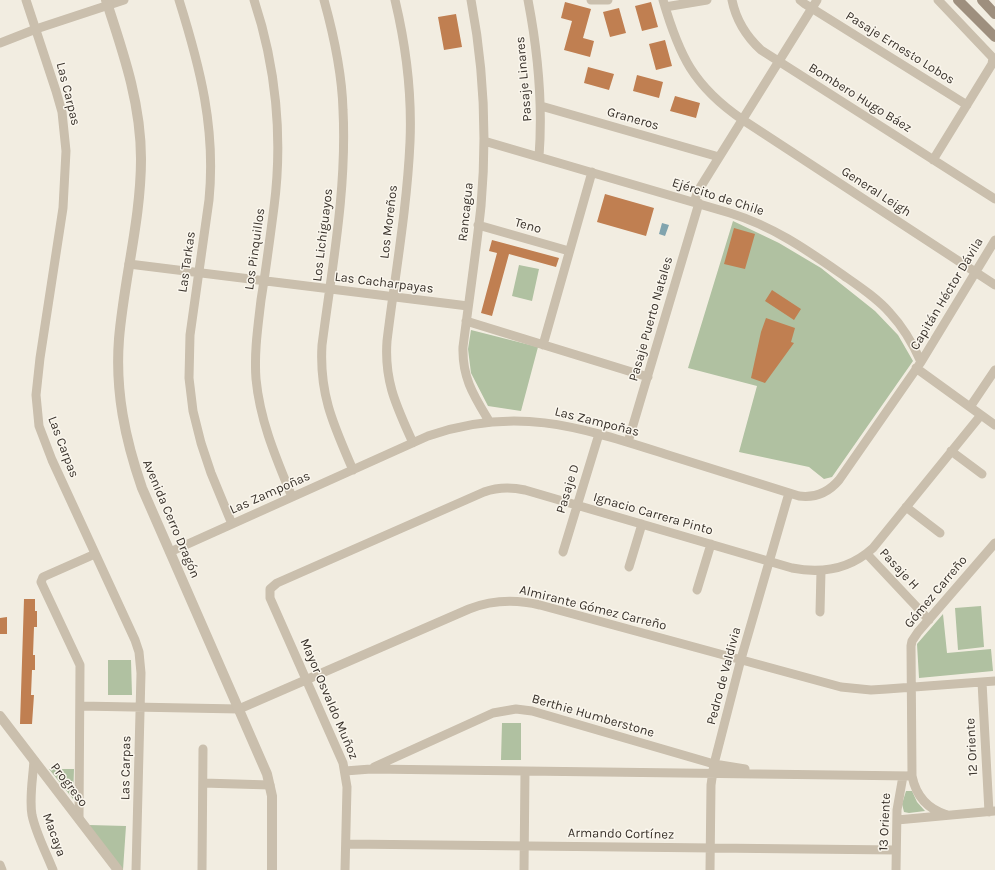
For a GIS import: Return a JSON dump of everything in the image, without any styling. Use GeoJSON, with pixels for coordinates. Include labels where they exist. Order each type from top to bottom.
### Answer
{"type":"FeatureCollection","features":[{"type":"Feature","properties":{"kind":"main road"},"geometry":{"type":"LineString","coordinates":[[982,0],[995,14]]}},
{"type":"Feature","properties":{"kind":"main road"},"geometry":{"type":"LineString","coordinates":[[959,1],[995,37]]}},
{"type":"Feature","properties":{"kind":"street","name":"Las Carpas"},"geometry":{"type":"LineString","coordinates":[[26,0],[62,112],[66,151],[63,208],[40,358],[36,395],[37,416],[39,426],[47,446],[94,554],[135,640],[139,652],[141,673],[136,870]]}},
{"type":"Feature","properties":{"kind":"street"},"geometry":{"type":"LineString","coordinates":[[0,43],[107,3],[124,0]]}},
{"type":"Feature","properties":{"kind":"street","name":"Las Tarkas"},"geometry":{"type":"LineString","coordinates":[[179,0],[197,59],[206,99],[210,131],[210,182],[189,347],[188,363],[191,395],[197,427],[206,458],[232,524]]}},
{"type":"Feature","properties":{"kind":"street","name":"Los Pinquillos"},"geometry":{"type":"LineString","coordinates":[[254,0],[262,29],[271,73],[276,107],[277,133],[276,182],[256,349],[258,392],[268,440],[292,497]]}},
{"type":"Feature","properties":{"kind":"street","name":"Los Lichiguayos"},"geometry":{"type":"LineString","coordinates":[[324,0],[334,39],[339,71],[344,135],[342,185],[322,346],[322,382],[331,419],[353,470]]}},
{"type":"Feature","properties":{"kind":"street","name":"Los Moreños"},"geometry":{"type":"LineString","coordinates":[[396,0],[406,60],[410,113],[410,140],[406,190],[386,352],[387,374],[396,404],[413,443]]}},
{"type":"Feature","properties":{"kind":"street","name":"Rancagua"},"geometry":{"type":"LineString","coordinates":[[471,0],[482,77],[484,141],[478,225],[463,347],[464,369],[471,390],[489,421]]}},
{"type":"Feature","properties":{"kind":"street","name":"Pasaje Linares"},"geometry":{"type":"LineString","coordinates":[[528,0],[536,50],[541,106],[539,157]]}},
{"type":"Feature","properties":{"kind":"street"},"geometry":{"type":"LineString","coordinates":[[591,0],[608,0]]}},
{"type":"Feature","properties":{"kind":"street"},"geometry":{"type":"LineString","coordinates":[[664,4],[707,0]]}},
{"type":"Feature","properties":{"kind":"street","name":"Bombero Hugo Báez"},"geometry":{"type":"LineString","coordinates":[[732,0],[736,16],[746,35],[761,50],[995,199]]}},
{"type":"Feature","properties":{"kind":"street","name":"Pasaje Ernesto Lobos"},"geometry":{"type":"LineString","coordinates":[[800,0],[812,9],[967,105]]}},
{"type":"Feature","properties":{"kind":"street","name":"Pasaje Puerto Natales"},"geometry":{"type":"LineString","coordinates":[[628,442],[648,377],[698,191],[817,0]]}},
{"type":"Feature","properties":{"kind":"street"},"geometry":{"type":"LineString","coordinates":[[933,160],[992,64],[992,58],[938,0]]}},
{"type":"Feature","properties":{"kind":"street"},"geometry":{"type":"LineString","coordinates":[[949,11],[959,1]]}},
{"type":"Feature","properties":{"kind":"street","name":"Avenida Cerro Dragón"},"geometry":{"type":"LineString","coordinates":[[107,3],[130,77],[137,109],[140,136],[140,186],[119,340],[118,377],[121,409],[127,441],[136,472],[264,765],[270,785],[272,807],[272,870]]}},
{"type":"Feature","properties":{"kind":"street","name":"General Leigh"},"geometry":{"type":"LineString","coordinates":[[664,4],[678,47],[693,73],[711,95],[731,112],[995,285]]}},
{"type":"Feature","properties":{"kind":"street","name":"Graneros"},"geometry":{"type":"LineString","coordinates":[[541,106],[719,157]]}},
{"type":"Feature","properties":{"kind":"street","name":"Ejército de Chile"},"geometry":{"type":"LineString","coordinates":[[484,141],[696,202],[754,221],[778,233],[803,248],[867,292],[884,306],[899,322],[912,344],[918,365],[995,425]]}},
{"type":"Feature","properties":{"kind":"street"},"geometry":{"type":"LineString","coordinates":[[543,345],[592,172]]}},
{"type":"Feature","properties":{"kind":"street","name":"Teno"},"geometry":{"type":"LineString","coordinates":[[478,225],[569,251]]}},
{"type":"Feature","properties":{"kind":"street","name":"Capitán Héctor Dávila"},"geometry":{"type":"LineString","coordinates":[[918,365],[995,240]]}},
{"type":"Feature","properties":{"kind":"street","name":"Las Cacharpayas"},"geometry":{"type":"LineString","coordinates":[[129,264],[468,306]]}},
{"type":"Feature","properties":{"kind":"street"},"geometry":{"type":"LineString","coordinates":[[466,321],[648,377]]}},
{"type":"Feature","properties":{"kind":"street","name":"Las Zampoñas"},"geometry":{"type":"LineString","coordinates":[[170,552],[413,443],[458,427],[489,421],[513,420],[545,422],[584,429],[788,493],[804,497],[816,496],[828,491],[834,486],[918,365]]}},
{"type":"Feature","properties":{"kind":"street"},"geometry":{"type":"LineString","coordinates":[[970,407],[995,370]]}},
{"type":"Feature","properties":{"kind":"street","name":"Ignacio Carrera Pinto"},"geometry":{"type":"LineString","coordinates":[[270,589],[277,583],[492,489],[502,487],[518,488],[802,570],[822,571],[845,566],[867,554],[873,548],[981,415]]}},
{"type":"Feature","properties":{"kind":"street","name":"Pasaje D"},"geometry":{"type":"LineString","coordinates":[[563,552],[599,434]]}},
{"type":"Feature","properties":{"kind":"street"},"geometry":{"type":"LineString","coordinates":[[951,451],[982,474]]}},
{"type":"Feature","properties":{"kind":"street","name":"Pedro de Valdivia"},"geometry":{"type":"LineString","coordinates":[[710,870],[712,774],[714,764],[741,659],[788,493]]}},
{"type":"Feature","properties":{"kind":"street"},"geometry":{"type":"LineString","coordinates":[[906,507],[940,534]]}},
{"type":"Feature","properties":{"kind":"street"},"geometry":{"type":"LineString","coordinates":[[630,567],[642,524]]}},
{"type":"Feature","properties":{"kind":"street","name":"Gómez Carreño"},"geometry":{"type":"LineString","coordinates":[[912,687],[912,641],[918,632],[995,543]]}},
{"type":"Feature","properties":{"kind":"street"},"geometry":{"type":"LineString","coordinates":[[697,590],[711,544]]}},
{"type":"Feature","properties":{"kind":"street"},"geometry":{"type":"LineString","coordinates":[[79,819],[80,666],[41,582],[43,577],[94,554]]}},
{"type":"Feature","properties":{"kind":"street","name":"Pasaje H"},"geometry":{"type":"LineString","coordinates":[[867,554],[929,620]]}},
{"type":"Feature","properties":{"kind":"street"},"geometry":{"type":"LineString","coordinates":[[820,612],[822,571]]}},
{"type":"Feature","properties":{"kind":"street","name":"Mayor Osvaldo Muñoz"},"geometry":{"type":"LineString","coordinates":[[270,589],[270,598],[340,755],[345,771],[347,787],[345,870]]}},
{"type":"Feature","properties":{"kind":"street","name":"Almirante Gómez Carreño"},"geometry":{"type":"LineString","coordinates":[[80,706],[239,708],[469,609],[488,603],[507,601],[529,602],[841,687],[871,690],[995,681]]}},
{"type":"Feature","properties":{"kind":"street","name":"12 Oriente"},"geometry":{"type":"LineString","coordinates":[[982,682],[992,811]]}},
{"type":"Feature","properties":{"kind":"street"},"geometry":{"type":"LineString","coordinates":[[912,687],[912,776],[916,789],[923,801],[934,810],[947,816]]}},
{"type":"Feature","properties":{"kind":"street","name":"Berthie Humberstone"},"geometry":{"type":"LineString","coordinates":[[371,769],[493,713],[516,709],[532,711],[714,764],[768,773]]}},
{"type":"Feature","properties":{"kind":"street","name":"Progreso"},"geometry":{"type":"LineString","coordinates":[[0,716],[118,870]]}},
{"type":"Feature","properties":{"kind":"street"},"geometry":{"type":"LineString","coordinates":[[202,870],[203,749]]}},
{"type":"Feature","properties":{"kind":"street","name":"Macaya"},"geometry":{"type":"LineString","coordinates":[[34,760],[31,800],[32,814],[53,870]]}},
{"type":"Feature","properties":{"kind":"street","name":"Berthie Humberstone"},"geometry":{"type":"LineString","coordinates":[[345,771],[371,769],[912,776]]}},
{"type":"Feature","properties":{"kind":"street"},"geometry":{"type":"LineString","coordinates":[[524,870],[525,771]]}},
{"type":"Feature","properties":{"kind":"street","name":"13 Oriente"},"geometry":{"type":"LineString","coordinates":[[896,870],[898,799],[903,776]]}},
{"type":"Feature","properties":{"kind":"street"},"geometry":{"type":"LineString","coordinates":[[203,784],[270,785]]}},
{"type":"Feature","properties":{"kind":"street"},"geometry":{"type":"LineString","coordinates":[[897,820],[992,811]]}},
{"type":"Feature","properties":{"kind":"street","name":"Armando Cortínez"},"geometry":{"type":"LineString","coordinates":[[346,844],[896,850]]}},
{"type":"Feature","properties":{"kind":"street"},"geometry":{"type":"LineString","coordinates":[[0,865],[2,870]]}},
{"type":"Feature","properties":{"kind":"green space"},"geometry":{"type":"Polygon","coordinates":[[[733,221],[779,243],[821,268],[875,311],[898,335],[913,361],[832,477],[824,479],[809,467],[739,452],[757,386],[688,368],[733,221]]]}},
{"type":"Feature","properties":{"kind":"green space"},"geometry":{"type":"Polygon","coordinates":[[[519,265],[539,269],[532,301],[512,296],[519,265]]]}},
{"type":"Feature","properties":{"kind":"green space"},"geometry":{"type":"Polygon","coordinates":[[[471,330],[538,347],[521,411],[488,406],[471,373],[468,349],[471,330]]]}},
{"type":"Feature","properties":{"kind":"green space"},"geometry":{"type":"Polygon","coordinates":[[[981,606],[984,647],[958,650],[955,608],[981,606]]]}},
{"type":"Feature","properties":{"kind":"green space"},"geometry":{"type":"Polygon","coordinates":[[[943,614],[947,653],[991,649],[993,671],[919,678],[917,644],[943,614]]]}},
{"type":"Feature","properties":{"kind":"green space"},"geometry":{"type":"Polygon","coordinates":[[[108,660],[131,660],[132,695],[108,695],[108,660]]]}},
{"type":"Feature","properties":{"kind":"green space"},"geometry":{"type":"Polygon","coordinates":[[[502,723],[521,723],[521,760],[501,760],[502,723]]]}},
{"type":"Feature","properties":{"kind":"green space"},"geometry":{"type":"Polygon","coordinates":[[[49,769],[74,769],[73,799],[49,769]]]}},
{"type":"Feature","properties":{"kind":"green space"},"geometry":{"type":"Polygon","coordinates":[[[906,791],[912,791],[917,802],[925,811],[909,813],[904,812],[902,804],[906,791]]]}},
{"type":"Feature","properties":{"kind":"green space"},"geometry":{"type":"Polygon","coordinates":[[[89,825],[126,826],[123,870],[121,870],[89,825]]]}},
{"type":"Feature","properties":{"kind":"water"},"geometry":{"type":"Polygon","coordinates":[[[662,223],[669,225],[665,236],[659,234],[662,223]]]}},
{"type":"Feature","properties":{"kind":"building"},"geometry":{"type":"Polygon","coordinates":[[[565,2],[591,9],[583,38],[594,41],[590,57],[564,50],[572,21],[561,18],[565,2]]]}},
{"type":"Feature","properties":{"kind":"building"},"geometry":{"type":"Polygon","coordinates":[[[651,2],[658,27],[642,31],[635,6],[651,2]]]}},
{"type":"Feature","properties":{"kind":"building"},"geometry":{"type":"Polygon","coordinates":[[[619,8],[626,33],[610,37],[603,12],[619,8]]]}},
{"type":"Feature","properties":{"kind":"building"},"geometry":{"type":"Polygon","coordinates":[[[456,14],[462,47],[444,50],[438,17],[456,14]]]}},
{"type":"Feature","properties":{"kind":"building"},"geometry":{"type":"Polygon","coordinates":[[[665,40],[672,66],[656,70],[649,44],[665,40]]]}},
{"type":"Feature","properties":{"kind":"building"},"geometry":{"type":"Polygon","coordinates":[[[588,67],[614,74],[609,90],[584,83],[588,67]]]}},
{"type":"Feature","properties":{"kind":"building"},"geometry":{"type":"Polygon","coordinates":[[[637,75],[663,82],[659,98],[633,91],[637,75]]]}},
{"type":"Feature","properties":{"kind":"building"},"geometry":{"type":"Polygon","coordinates":[[[675,96],[700,103],[696,118],[670,111],[675,96]]]}},
{"type":"Feature","properties":{"kind":"building"},"geometry":{"type":"Polygon","coordinates":[[[605,194],[654,208],[646,236],[597,222],[605,194]]]}},
{"type":"Feature","properties":{"kind":"building"},"geometry":{"type":"Polygon","coordinates":[[[734,228],[755,234],[745,269],[724,264],[734,228]]]}},
{"type":"Feature","properties":{"kind":"building"},"geometry":{"type":"Polygon","coordinates":[[[492,240],[559,258],[556,267],[509,254],[492,316],[481,313],[497,253],[489,251],[492,240]]]}},
{"type":"Feature","properties":{"kind":"building"},"geometry":{"type":"Polygon","coordinates":[[[772,290],[801,309],[794,320],[765,301],[772,290]]]}},
{"type":"Feature","properties":{"kind":"building"},"geometry":{"type":"Polygon","coordinates":[[[766,318],[795,328],[791,342],[794,343],[765,383],[751,378],[761,332],[766,318]]]}},
{"type":"Feature","properties":{"kind":"building"},"geometry":{"type":"Polygon","coordinates":[[[24,599],[35,599],[35,611],[37,611],[37,627],[34,627],[33,655],[35,655],[35,670],[32,670],[31,695],[34,695],[32,724],[20,724],[24,599]]]}},
{"type":"Feature","properties":{"kind":"building"},"geometry":{"type":"Polygon","coordinates":[[[7,617],[7,634],[0,634],[0,618],[7,617]]]}}]}
